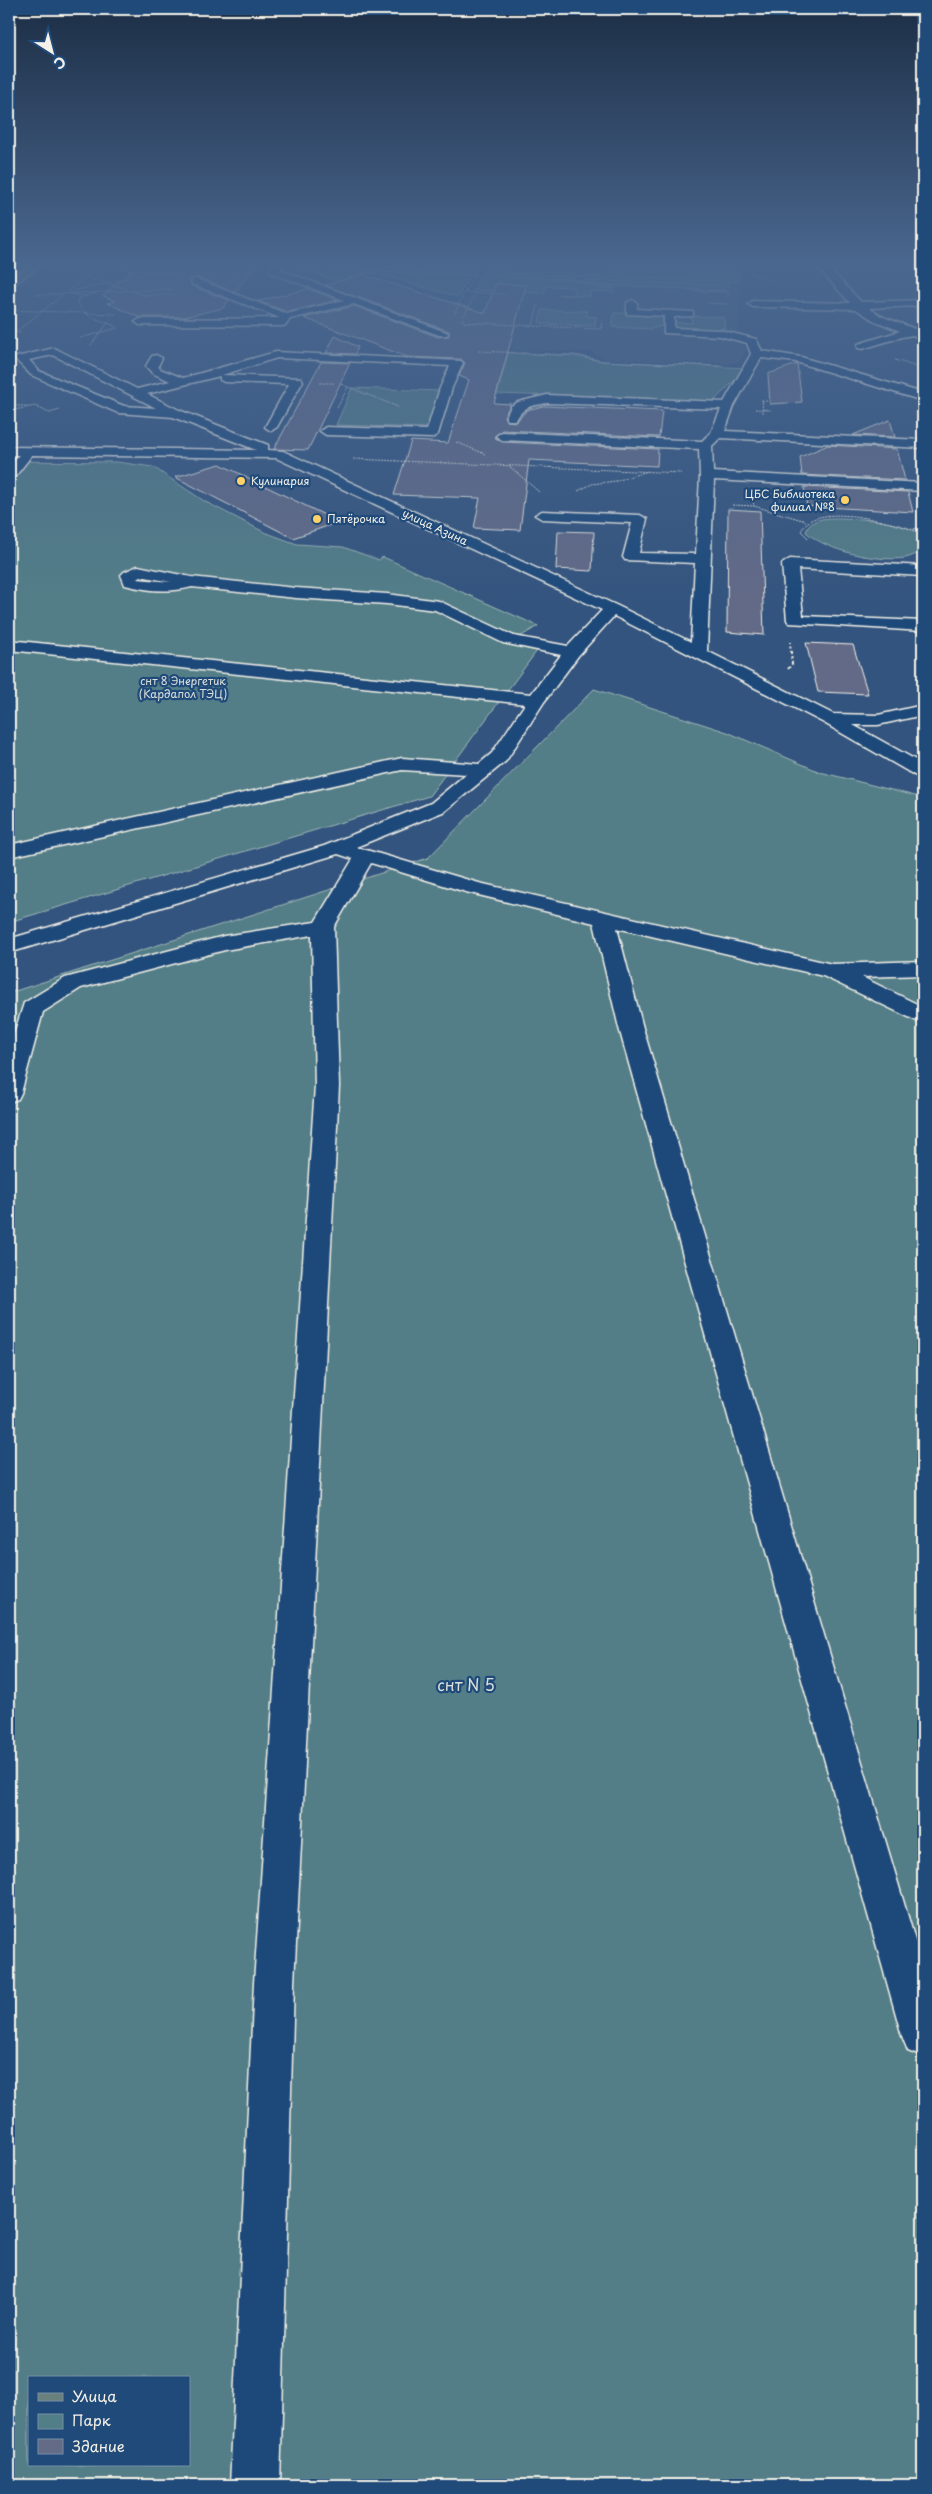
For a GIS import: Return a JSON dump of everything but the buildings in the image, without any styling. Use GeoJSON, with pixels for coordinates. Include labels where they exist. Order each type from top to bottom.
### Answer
{"type":"FeatureCollection","features":[{"type":"Feature","properties":{"kind":"street"},"geometry":{"type":"LineString","coordinates":[[48,378],[122,410],[175,412]]}},
{"type":"Feature","properties":{"kind":"street"},"geometry":{"type":"LineString","coordinates":[[109,378],[175,412],[278,454]]}},
{"type":"Feature","properties":{"kind":"street"},"geometry":{"type":"LineString","coordinates":[[173,378],[181,382]]}},
{"type":"Feature","properties":{"kind":"street"},"geometry":{"type":"LineString","coordinates":[[136,392],[197,378]]}},
{"type":"Feature","properties":{"kind":"street"},"geometry":{"type":"LineString","coordinates":[[236,378],[297,381],[271,427]]}},
{"type":"Feature","properties":{"kind":"street"},"geometry":{"type":"LineString","coordinates":[[326,431],[433,428],[451,378]]}},
{"type":"Feature","properties":{"kind":"street"},"geometry":{"type":"LineString","coordinates":[[502,436],[705,445],[717,434],[728,406],[743,378]]}},
{"type":"Feature","properties":{"kind":"street"},"geometry":{"type":"LineString","coordinates":[[861,378],[923,397]]}},
{"type":"Feature","properties":{"kind":"street"},"geometry":{"type":"LineString","coordinates":[[512,417],[515,409],[522,405],[547,399],[728,406]]}},
{"type":"Feature","properties":{"kind":"street"},"geometry":{"type":"LineString","coordinates":[[717,434],[923,444]]}},
{"type":"Feature","properties":{"kind":"street"},"geometry":{"type":"LineString","coordinates":[[699,651],[706,476],[705,445]]}},
{"type":"Feature","properties":{"kind":"street","name":"улица Азина"},"geometry":{"type":"LineString","coordinates":[[9,452],[278,454],[612,608],[830,719],[923,772]]}},
{"type":"Feature","properties":{"kind":"street"},"geometry":{"type":"LineString","coordinates":[[9,475],[28,452]]}},
{"type":"Feature","properties":{"kind":"street"},"geometry":{"type":"LineString","coordinates":[[706,476],[923,488]]}},
{"type":"Feature","properties":{"kind":"street"},"geometry":{"type":"LineString","coordinates":[[542,515],[640,519],[630,557],[702,559]]}},
{"type":"Feature","properties":{"kind":"street"},"geometry":{"type":"LineString","coordinates":[[923,571],[790,564],[795,620],[923,626]]}},
{"type":"Feature","properties":{"kind":"street"},"geometry":{"type":"LineString","coordinates":[[191,582],[296,593],[387,599],[439,606],[509,640],[572,652]]}},
{"type":"Feature","properties":{"kind":"street"},"geometry":{"type":"LineString","coordinates":[[9,946],[331,850],[438,807],[499,757],[536,700],[572,652],[612,608]]}},
{"type":"Feature","properties":{"kind":"street"},"geometry":{"type":"LineString","coordinates":[[9,645],[536,700]]}},
{"type":"Feature","properties":{"kind":"street"},"geometry":{"type":"LineString","coordinates":[[830,719],[878,720],[923,710]]}},
{"type":"Feature","properties":{"kind":"street"},"geometry":{"type":"LineString","coordinates":[[9,851],[402,764],[483,770]]}},
{"type":"Feature","properties":{"kind":"street"},"geometry":{"type":"LineString","coordinates":[[331,850],[366,855],[474,888],[604,920],[830,971],[923,1016]]}},
{"type":"Feature","properties":{"kind":"street"},"geometry":{"type":"LineString","coordinates":[[254,2485],[274,1983],[310,1402],[327,1086],[323,927],[366,855]]}},
{"type":"Feature","properties":{"kind":"street"},"geometry":{"type":"LineString","coordinates":[[604,920],[634,1038],[923,2036]]}},
{"type":"Feature","properties":{"kind":"street"},"geometry":{"type":"LineString","coordinates":[[9,1093],[32,1008],[73,983],[224,944],[323,927]]}},
{"type":"Feature","properties":{"kind":"street"},"geometry":{"type":"LineString","coordinates":[[830,971],[923,968]]}},
{"type":"Feature","properties":{"kind":"path"},"geometry":{"type":"LineString","coordinates":[[340,384],[492,457]]}},
{"type":"Feature","properties":{"kind":"path"},"geometry":{"type":"LineString","coordinates":[[10,412],[35,406]]}},
{"type":"Feature","properties":{"kind":"path"},"geometry":{"type":"LineString","coordinates":[[353,459],[651,470],[706,476]]}},
{"type":"Feature","properties":{"kind":"path"},"geometry":{"type":"LineString","coordinates":[[500,461],[509,465],[538,491],[542,515]]}},
{"type":"Feature","properties":{"kind":"path"},"geometry":{"type":"LineString","coordinates":[[574,494],[592,484],[616,481],[651,470]]}},
{"type":"Feature","properties":{"kind":"path"},"geometry":{"type":"LineString","coordinates":[[538,491],[547,491]]}},
{"type":"Feature","properties":{"kind":"path"},"geometry":{"type":"LineString","coordinates":[[813,541],[801,532],[802,525],[807,521],[827,516],[873,519],[923,533]]}},
{"type":"Feature","properties":{"kind":"path"},"geometry":{"type":"LineString","coordinates":[[914,529],[923,526]]}},
{"type":"Feature","properties":{"kind":"path"},"geometry":{"type":"LineString","coordinates":[[786,671],[792,664],[790,642],[795,620]]}},
{"type":"Feature","properties":{"kind":"green space"},"geometry":{"type":"Polygon","coordinates":[[[501,378],[737,378],[714,401],[497,394],[501,378]]]}},
{"type":"Feature","properties":{"kind":"green space"},"geometry":{"type":"Polygon","coordinates":[[[352,388],[440,391],[429,428],[336,425],[352,388]]]}},
{"type":"Feature","properties":{"kind":"green space","name":"снт 8 Энергетик (Кардапол ТЭЦ)"},"geometry":{"type":"Polygon","coordinates":[[[9,461],[117,462],[153,467],[204,501],[264,532],[297,544],[343,547],[379,560],[383,557],[538,626],[518,638],[542,644],[429,796],[9,922],[9,461]]]}},
{"type":"Feature","properties":{"kind":"green space"},"geometry":{"type":"Polygon","coordinates":[[[821,519],[873,520],[905,527],[923,536],[923,551],[905,558],[867,557],[826,545],[806,532],[811,523],[821,519]]]}},
{"type":"Feature","properties":{"kind":"green space","name":"снт N 5"},"geometry":{"type":"Polygon","coordinates":[[[594,689],[727,732],[820,772],[923,798],[923,2485],[9,2485],[9,993],[428,858],[594,689]]]}},
{"type":"Feature","properties":{"kind":"place","name":"Кулинария"},"geometry":{"type":"Point","coordinates":[241,481]}},
{"type":"Feature","properties":{"kind":"place","name":"ЦБС Библиотека филиал №8"},"geometry":{"type":"Point","coordinates":[845,500]}},
{"type":"Feature","properties":{"kind":"place","name":"Пятёрочка"},"geometry":{"type":"Point","coordinates":[317,519]}}]}
